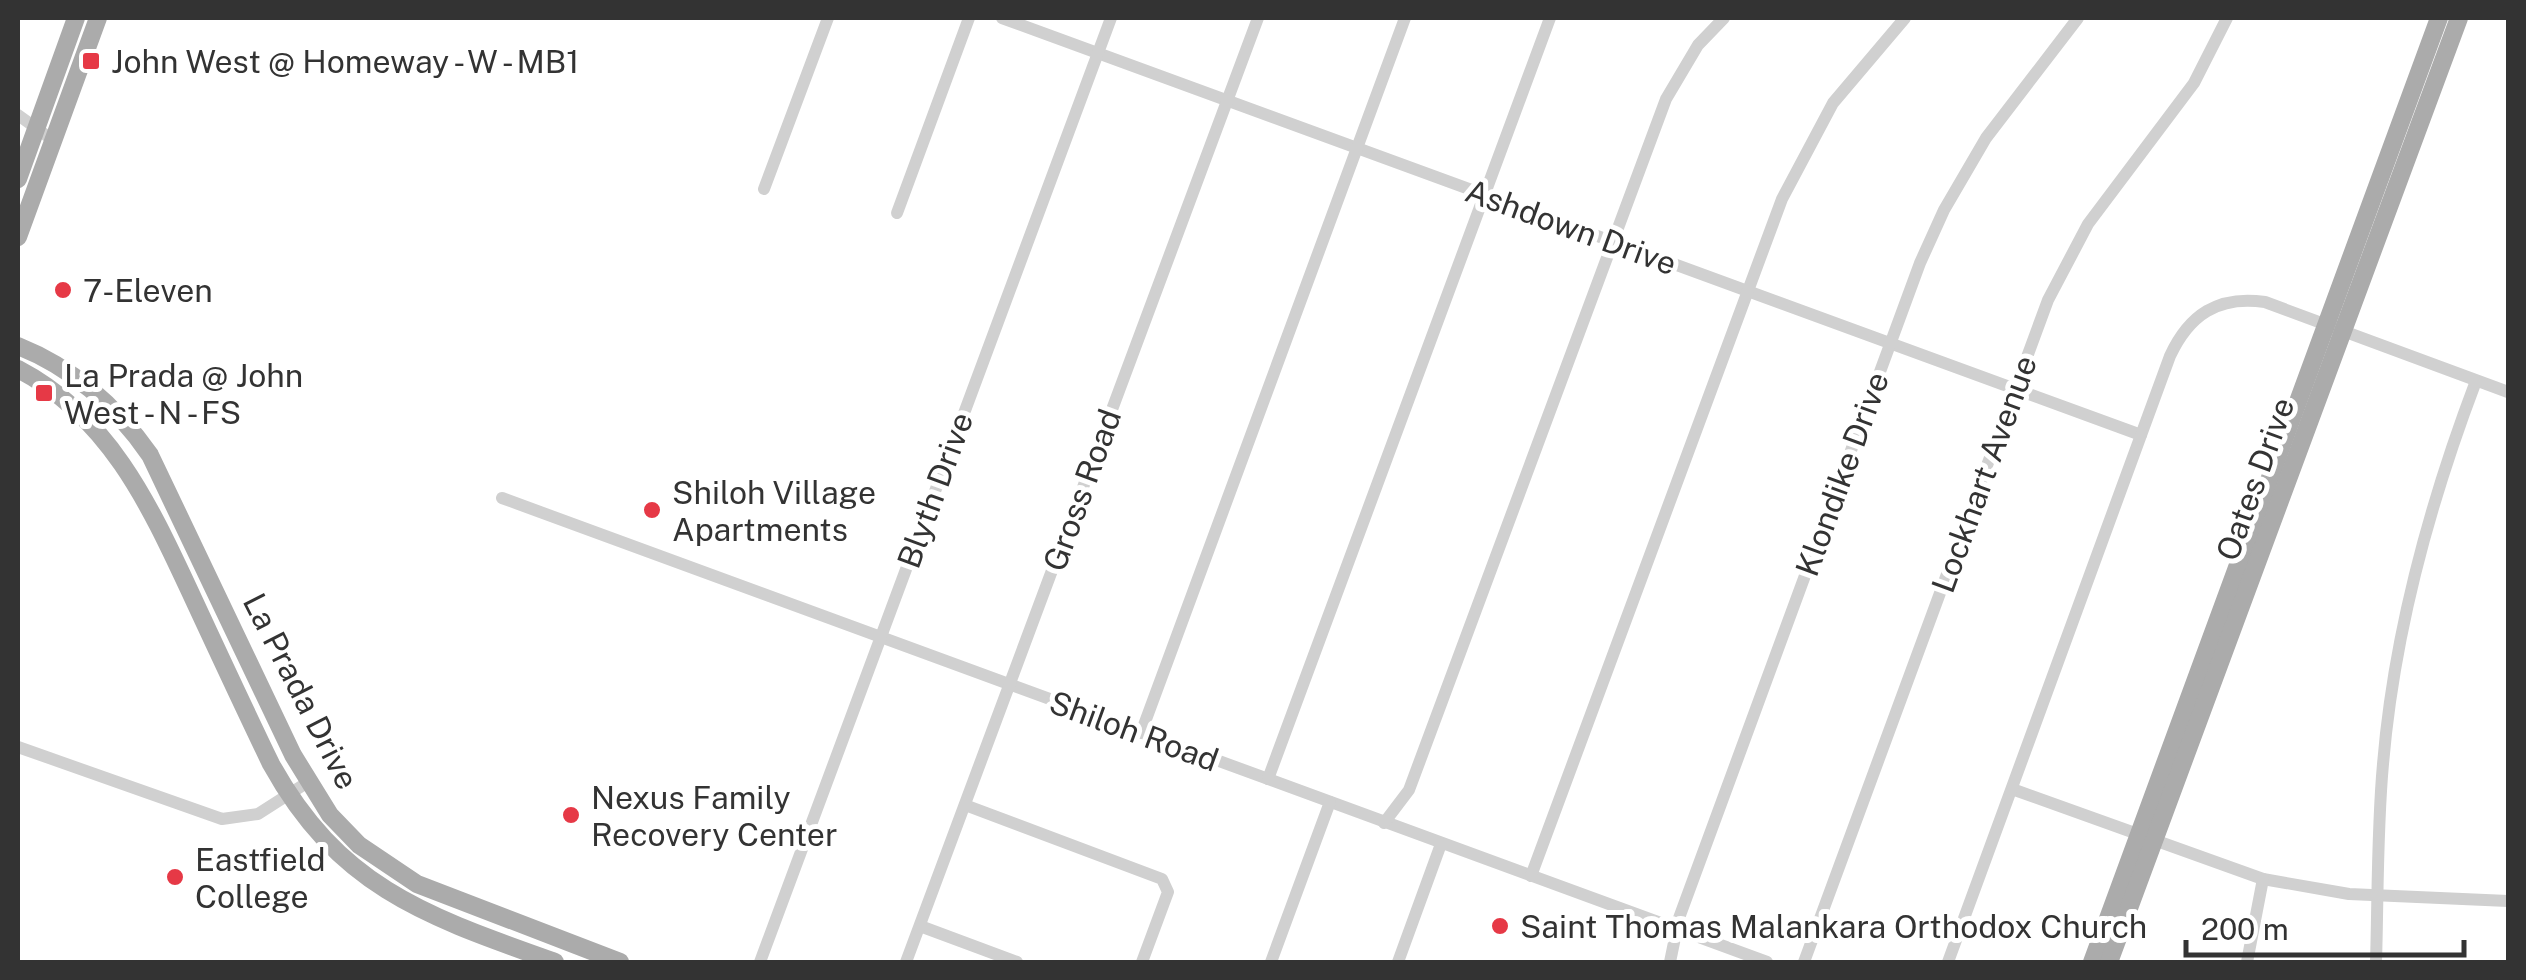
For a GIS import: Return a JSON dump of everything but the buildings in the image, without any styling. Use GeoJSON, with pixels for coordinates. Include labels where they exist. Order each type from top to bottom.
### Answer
{"type":"FeatureCollection","features":[{"type":"Feature","properties":{"kind":"main road"},"geometry":{"type":"LineString","coordinates":[[18,179],[76,18]]}},
{"type":"Feature","properties":{"kind":"main road","name":"Oates Drive"},"geometry":{"type":"LineString","coordinates":[[2092,962],[2146,839],[2429,70],[2439,18]]}},
{"type":"Feature","properties":{"kind":"main road","name":"Oates Drive"},"geometry":{"type":"LineString","coordinates":[[2429,70],[2459,18]]}},
{"type":"Feature","properties":{"kind":"main road"},"geometry":{"type":"LineString","coordinates":[[18,237],[94,19]]}},
{"type":"Feature","properties":{"kind":"main road","name":"La Prada Drive"},"geometry":{"type":"LineString","coordinates":[[18,346],[78,378],[135,434],[192,538],[308,782],[330,816],[359,845],[416,884],[620,962]]}},
{"type":"Feature","properties":{"kind":"main road","name":"La Prada Drive"},"geometry":{"type":"LineString","coordinates":[[18,369],[52,389],[92,424],[140,487],[288,796],[337,854],[404,904]]}},
{"type":"Feature","properties":{"kind":"main road"},"geometry":{"type":"LineString","coordinates":[[170,548],[192,538]]}},
{"type":"Feature","properties":{"kind":"main road","name":"Oates Drive"},"geometry":{"type":"LineString","coordinates":[[2110,962],[2146,839]]}},
{"type":"Feature","properties":{"kind":"main road"},"geometry":{"type":"LineString","coordinates":[[416,884],[404,904],[549,960],[551,936]]}},
{"type":"Feature","properties":{"kind":"street"},"geometry":{"type":"LineString","coordinates":[[764,189],[828,18]]}},
{"type":"Feature","properties":{"kind":"street"},"geometry":{"type":"LineString","coordinates":[[897,213],[969,18]]}},
{"type":"Feature","properties":{"kind":"street","name":"Ashdown Drive"},"geometry":{"type":"LineString","coordinates":[[1002,18],[2140,436]]}},
{"type":"Feature","properties":{"kind":"street","name":"Blyth Drive"},"geometry":{"type":"LineString","coordinates":[[760,962],[1111,18]]}},
{"type":"Feature","properties":{"kind":"street","name":"Gross Road"},"geometry":{"type":"LineString","coordinates":[[906,962],[1258,18]]}},
{"type":"Feature","properties":{"kind":"street"},"geometry":{"type":"LineString","coordinates":[[1141,733],[1405,18]]}},
{"type":"Feature","properties":{"kind":"street"},"geometry":{"type":"LineString","coordinates":[[1268,780],[1550,18]]}},
{"type":"Feature","properties":{"kind":"street"},"geometry":{"type":"LineString","coordinates":[[1384,822],[1410,790],[1666,99],[1698,46],[1724,18]]}},
{"type":"Feature","properties":{"kind":"street"},"geometry":{"type":"LineString","coordinates":[[1532,876],[1747,292],[1803,152],[1857,72],[1906,18]]}},
{"type":"Feature","properties":{"kind":"street","name":"Klondike Drive"},"geometry":{"type":"LineString","coordinates":[[1670,962],[1676,929],[1920,263],[1963,173],[2002,115],[2078,18]]}},
{"type":"Feature","properties":{"kind":"street","name":"Lockhart Avenue"},"geometry":{"type":"LineString","coordinates":[[1804,962],[2015,390],[2069,256],[2121,179],[2184,99],[2227,18]]}},
{"type":"Feature","properties":{"kind":"street"},"geometry":{"type":"LineString","coordinates":[[18,115],[54,141]]}},
{"type":"Feature","properties":{"kind":"street"},"geometry":{"type":"LineString","coordinates":[[1948,962],[2140,436],[2178,339],[2200,313],[2246,299],[2508,392]]}},
{"type":"Feature","properties":{"kind":"street"},"geometry":{"type":"LineString","coordinates":[[2376,962],[2383,764],[2404,621],[2424,532],[2476,381]]}},
{"type":"Feature","properties":{"kind":"street","name":"Shiloh Road"},"geometry":{"type":"LineString","coordinates":[[502,498],[1767,962]]}},
{"type":"Feature","properties":{"kind":"street"},"geometry":{"type":"LineString","coordinates":[[18,747],[222,819],[247,818],[308,782]]}},
{"type":"Feature","properties":{"kind":"street"},"geometry":{"type":"LineString","coordinates":[[2012,789],[2262,878],[2378,896],[2508,901]]}},
{"type":"Feature","properties":{"kind":"street"},"geometry":{"type":"LineString","coordinates":[[1271,962],[1330,802]]}},
{"type":"Feature","properties":{"kind":"street"},"geometry":{"type":"LineString","coordinates":[[965,805],[1167,884],[1142,962]]}},
{"type":"Feature","properties":{"kind":"street"},"geometry":{"type":"LineString","coordinates":[[1398,962],[1442,844]]}},
{"type":"Feature","properties":{"kind":"street"},"geometry":{"type":"LineString","coordinates":[[2248,962],[2262,878]]}},
{"type":"Feature","properties":{"kind":"street"},"geometry":{"type":"LineString","coordinates":[[920,926],[1018,962]]}},
{"type":"Feature","properties":{"kind":"place","name":"John West @ Homeway - W - MB1"},"geometry":{"type":"Point","coordinates":[91,61]}},
{"type":"Feature","properties":{"kind":"place","name":"7-Eleven"},"geometry":{"type":"Point","coordinates":[63,290]}},
{"type":"Feature","properties":{"kind":"place","name":"La Prada @ John West - N - FS"},"geometry":{"type":"Point","coordinates":[44,393]}},
{"type":"Feature","properties":{"kind":"place","name":"Shiloh Village Apartments"},"geometry":{"type":"Point","coordinates":[652,510]}},
{"type":"Feature","properties":{"kind":"place","name":"Nexus Family Recovery Center"},"geometry":{"type":"Point","coordinates":[571,815]}},
{"type":"Feature","properties":{"kind":"place","name":"Eastfield College"},"geometry":{"type":"Point","coordinates":[175,877]}},
{"type":"Feature","properties":{"kind":"place","name":"Saint Thomas Malankara Orthodox Church"},"geometry":{"type":"Point","coordinates":[1500,926]}}]}
